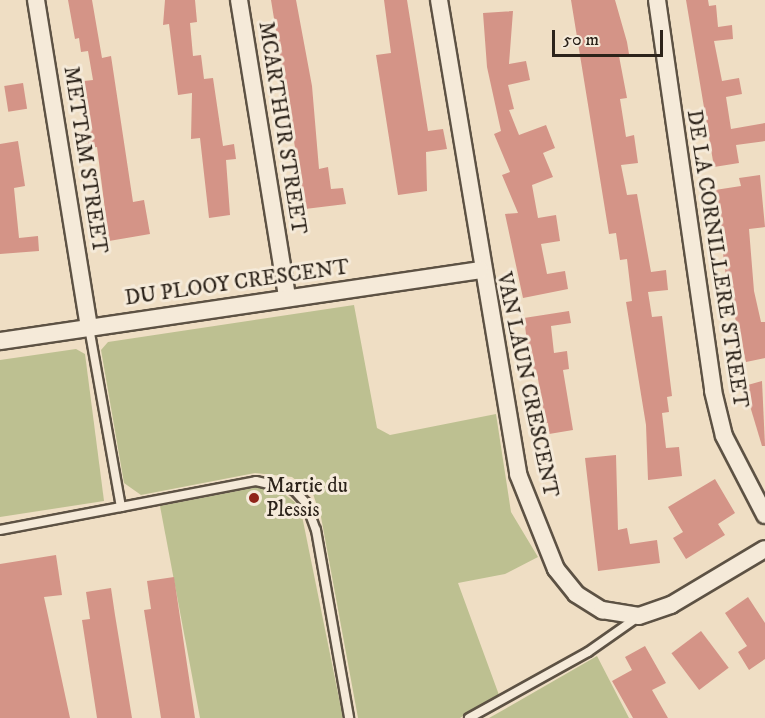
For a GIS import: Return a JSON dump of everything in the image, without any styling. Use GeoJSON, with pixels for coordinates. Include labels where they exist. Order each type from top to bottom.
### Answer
{"type":"FeatureCollection","features":[{"type":"Feature","properties":{"kind":"street","name":"METTAM STREET"},"geometry":{"type":"LineString","coordinates":[[36,0],[89,328]]}},
{"type":"Feature","properties":{"kind":"street","name":"MCARTHUR STREET"},"geometry":{"type":"LineString","coordinates":[[239,0],[287,298]]}},
{"type":"Feature","properties":{"kind":"street","name":"VAN LAUN CRESCENT"},"geometry":{"type":"LineString","coordinates":[[439,0],[480,270],[519,474],[539,537],[576,594],[602,610],[639,616],[671,605],[765,549]]}},
{"type":"Feature","properties":{"kind":"street","name":"DE LA CORNILLERE STREET"},"geometry":{"type":"LineString","coordinates":[[657,0],[713,391],[724,436],[765,515]]}},
{"type":"Feature","properties":{"kind":"street","name":"DU PLOOY CRESCENT"},"geometry":{"type":"LineString","coordinates":[[0,340],[480,270]]}},
{"type":"Feature","properties":{"kind":"lane"},"geometry":{"type":"LineString","coordinates":[[89,328],[121,507]]}},
{"type":"Feature","properties":{"kind":"lane"},"geometry":{"type":"LineString","coordinates":[[0,530],[256,481],[294,490],[306,503],[316,530],[349,718]]}},
{"type":"Feature","properties":{"kind":"lane"},"geometry":{"type":"LineString","coordinates":[[469,718],[588,652],[639,616]]}},
{"type":"Feature","properties":{"kind":"green space"},"geometry":{"type":"Polygon","coordinates":[[[354,305],[377,428],[390,435],[496,414],[511,512],[538,557],[505,574],[458,583],[499,695],[460,718],[358,718],[321,517],[313,494],[292,477],[255,473],[141,495],[124,483],[101,350],[108,342],[354,305]]]}},
{"type":"Feature","properties":{"kind":"green space"},"geometry":{"type":"Polygon","coordinates":[[[76,349],[85,354],[104,501],[0,517],[0,360],[76,349]]]}},
{"type":"Feature","properties":{"kind":"green space"},"geometry":{"type":"Polygon","coordinates":[[[258,487],[279,490],[300,506],[343,718],[200,718],[160,506],[258,487]]]}},
{"type":"Feature","properties":{"kind":"green space"},"geometry":{"type":"Polygon","coordinates":[[[597,656],[629,718],[489,718],[505,709],[597,656]]]}},
{"type":"Feature","properties":{"kind":"building"},"geometry":{"type":"Polygon","coordinates":[[[68,0],[92,0],[102,58],[111,56],[133,202],[144,200],[150,234],[109,241],[97,147],[89,148],[85,126],[91,125],[84,81],[93,80],[88,51],[81,52],[79,38],[75,39],[68,0]]]}},
{"type":"Feature","properties":{"kind":"building"},"geometry":{"type":"Polygon","coordinates":[[[165,0],[195,0],[197,22],[190,23],[193,56],[201,55],[204,79],[213,78],[223,146],[234,144],[236,159],[226,160],[230,215],[209,218],[200,138],[191,139],[192,93],[178,95],[169,24],[163,25],[165,0]]]}},
{"type":"Feature","properties":{"kind":"building"},"geometry":{"type":"Polygon","coordinates":[[[271,0],[296,0],[312,86],[319,169],[328,167],[331,189],[343,188],[346,204],[305,209],[271,0]]]}},
{"type":"Feature","properties":{"kind":"building"},"geometry":{"type":"Polygon","coordinates":[[[384,0],[407,0],[428,131],[443,129],[447,149],[426,152],[427,191],[398,195],[376,55],[391,53],[384,0]]]}},
{"type":"Feature","properties":{"kind":"building"},"geometry":{"type":"Polygon","coordinates":[[[571,0],[615,0],[627,42],[629,54],[619,56],[627,98],[620,99],[626,137],[634,135],[638,163],[621,165],[627,195],[637,194],[651,272],[666,270],[668,290],[648,292],[652,317],[662,316],[672,396],[667,397],[669,412],[662,413],[666,448],[679,447],[682,476],[648,480],[646,425],[626,302],[632,301],[627,259],[620,260],[616,233],[609,234],[571,0]]]}},
{"type":"Feature","properties":{"kind":"building"},"geometry":{"type":"Polygon","coordinates":[[[686,0],[708,0],[709,6],[716,5],[718,27],[732,25],[733,39],[714,41],[722,81],[739,78],[742,94],[726,97],[731,129],[765,123],[765,141],[736,145],[739,163],[714,167],[686,0]]]}},
{"type":"Feature","properties":{"kind":"building"},"geometry":{"type":"Polygon","coordinates":[[[513,11],[509,64],[526,61],[530,80],[508,85],[514,109],[509,110],[519,135],[546,125],[555,148],[543,153],[553,177],[532,185],[538,218],[556,215],[560,241],[541,244],[547,274],[565,271],[568,289],[523,298],[505,214],[518,213],[502,175],[510,172],[494,134],[501,131],[487,67],[483,13],[513,11]]]}},
{"type":"Feature","properties":{"kind":"building"},"geometry":{"type":"Polygon","coordinates":[[[23,83],[27,109],[8,112],[4,86],[23,83]]]}},
{"type":"Feature","properties":{"kind":"building"},"geometry":{"type":"Polygon","coordinates":[[[18,141],[25,186],[14,188],[19,238],[38,236],[39,251],[0,254],[0,144],[18,141]]]}},
{"type":"Feature","properties":{"kind":"building"},"geometry":{"type":"Polygon","coordinates":[[[760,175],[765,227],[749,229],[754,291],[761,322],[765,322],[765,358],[746,362],[727,285],[715,190],[741,186],[739,178],[760,175]]]}},
{"type":"Feature","properties":{"kind":"building"},"geometry":{"type":"Polygon","coordinates":[[[569,311],[571,323],[551,326],[554,353],[567,351],[569,369],[563,370],[573,430],[549,434],[548,423],[540,424],[536,404],[542,403],[537,373],[531,374],[524,318],[569,311]]]}},
{"type":"Feature","properties":{"kind":"building"},"geometry":{"type":"Polygon","coordinates":[[[762,381],[765,446],[762,446],[744,386],[762,381]]]}},
{"type":"Feature","properties":{"kind":"building"},"geometry":{"type":"Polygon","coordinates":[[[616,455],[618,530],[627,528],[630,544],[657,540],[660,563],[598,571],[585,458],[616,455]]]}},
{"type":"Feature","properties":{"kind":"building"},"geometry":{"type":"Polygon","coordinates":[[[715,479],[735,513],[718,524],[725,535],[686,559],[673,538],[683,532],[668,507],[715,479]]]}},
{"type":"Feature","properties":{"kind":"building"},"geometry":{"type":"Polygon","coordinates":[[[56,555],[62,595],[44,597],[70,718],[0,718],[0,564],[56,555]]]}},
{"type":"Feature","properties":{"kind":"building"},"geometry":{"type":"Polygon","coordinates":[[[174,577],[195,718],[161,718],[144,610],[151,609],[147,581],[174,577]]]}},
{"type":"Feature","properties":{"kind":"building"},"geometry":{"type":"Polygon","coordinates":[[[111,588],[132,718],[97,718],[82,620],[90,619],[86,592],[111,588]]]}},
{"type":"Feature","properties":{"kind":"building"},"geometry":{"type":"Polygon","coordinates":[[[748,597],[765,623],[765,659],[749,670],[738,652],[747,646],[725,613],[748,597]]]}},
{"type":"Feature","properties":{"kind":"building"},"geometry":{"type":"Polygon","coordinates":[[[701,631],[729,668],[699,690],[671,653],[701,631]]]}},
{"type":"Feature","properties":{"kind":"building"},"geometry":{"type":"Polygon","coordinates":[[[645,646],[666,683],[652,690],[668,718],[633,718],[612,681],[632,670],[625,657],[645,646]]]}},
{"type":"Feature","properties":{"kind":"place","name":"Martie du Plessis"},"geometry":{"type":"Point","coordinates":[254,498]}}]}
